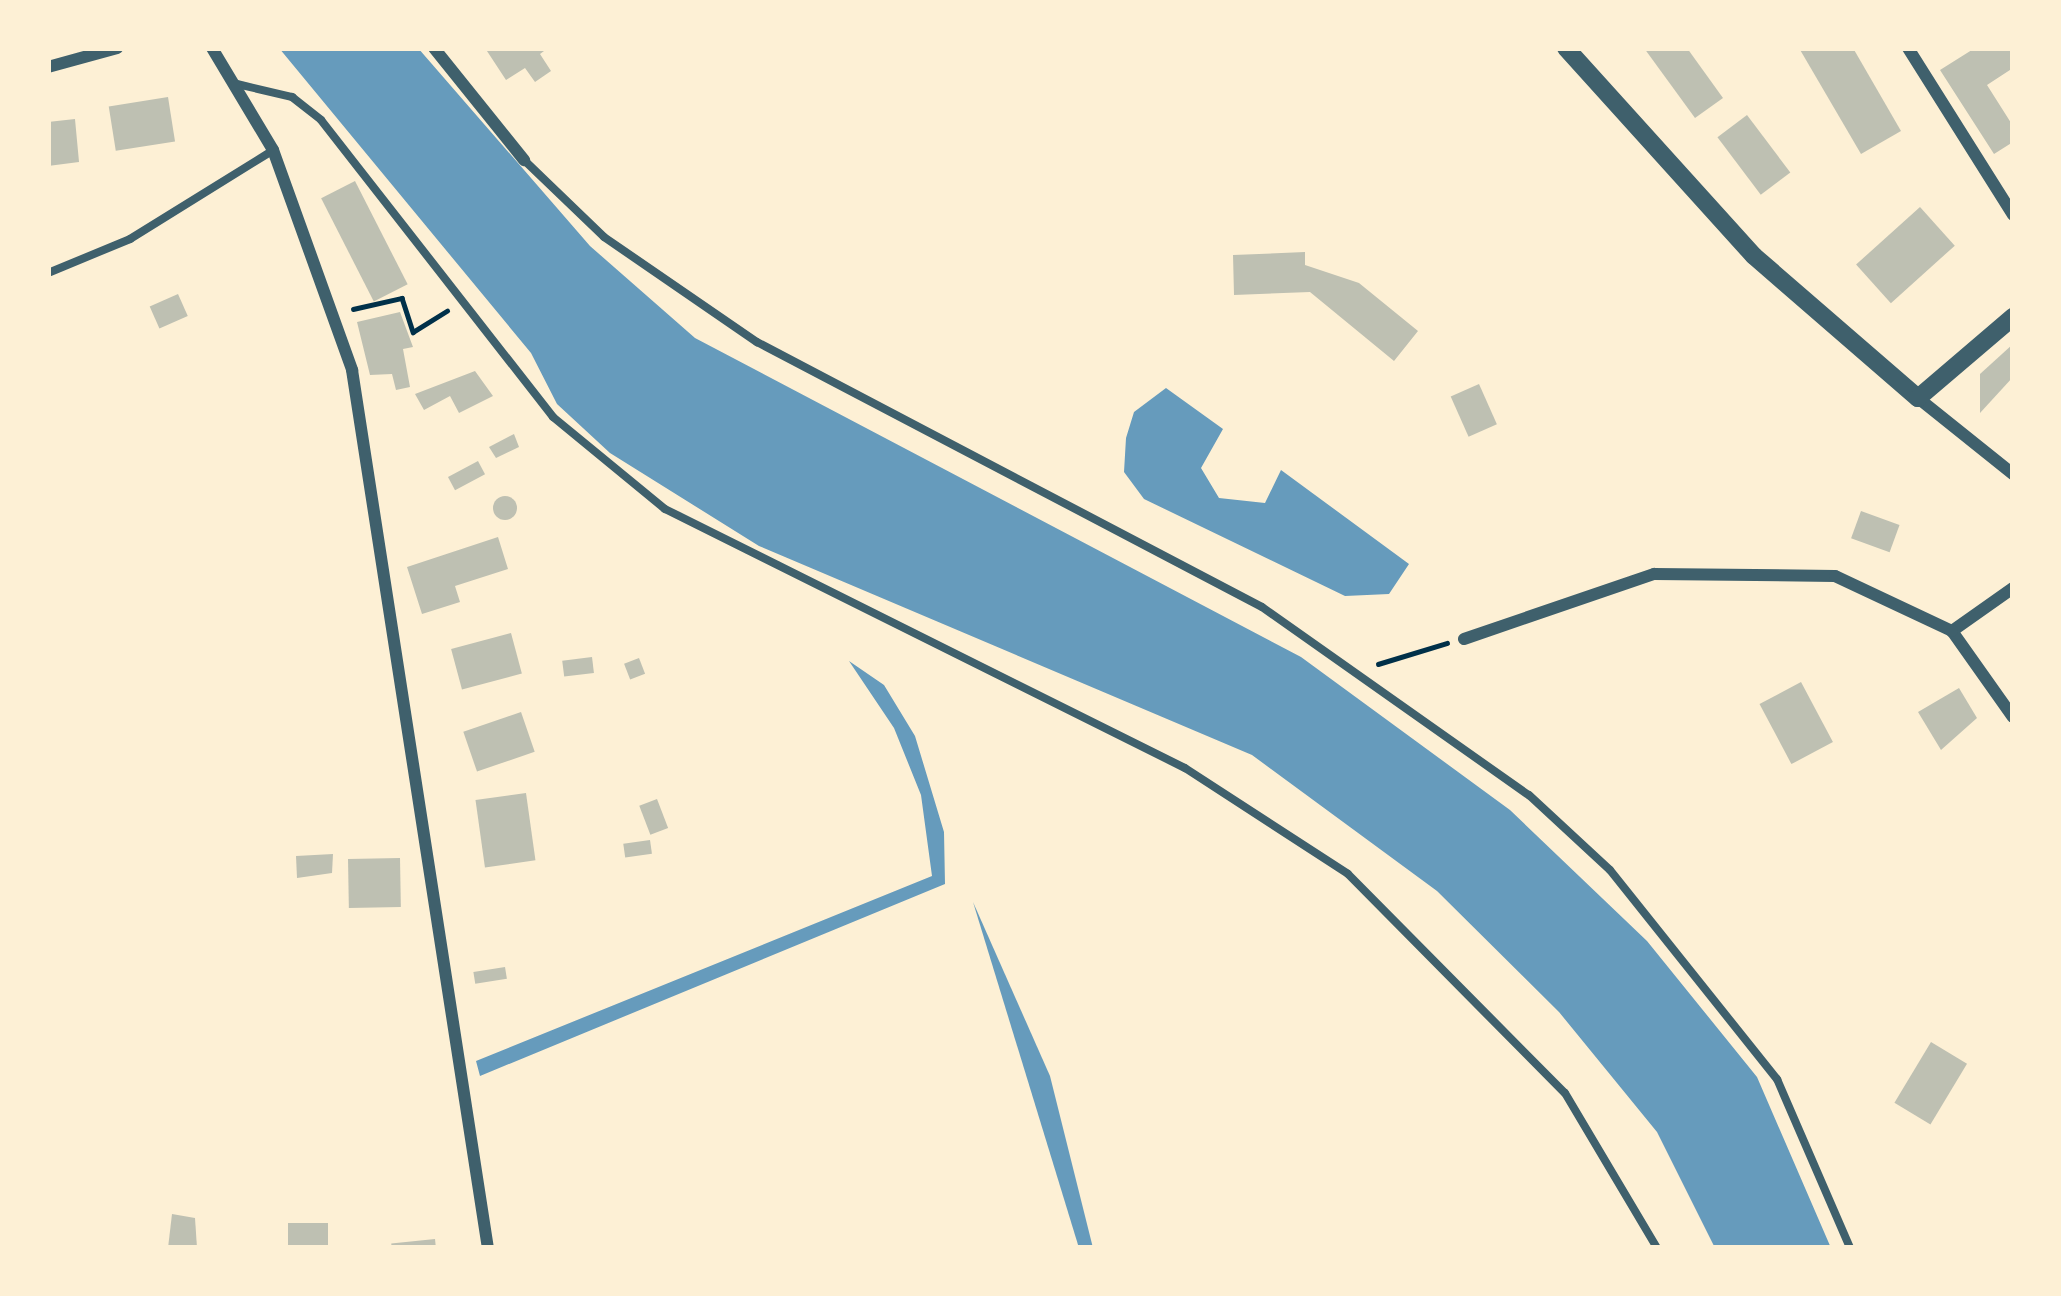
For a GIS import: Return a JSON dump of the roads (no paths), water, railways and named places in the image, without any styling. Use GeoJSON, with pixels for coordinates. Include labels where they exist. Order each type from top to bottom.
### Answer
{"type":"FeatureCollection","features":[{"type":"Feature","properties":{"kind":"street"},"geometry":{"type":"LineString","coordinates":[[48,67],[117,48]]}},
{"type":"Feature","properties":{"kind":"street"},"geometry":{"type":"LineString","coordinates":[[212,48],[273,150],[336,313],[488,1248]]}},
{"type":"Feature","properties":{"kind":"street"},"geometry":{"type":"LineString","coordinates":[[434,48],[524,160]]}},
{"type":"Feature","properties":{"kind":"street"},"geometry":{"type":"LineString","coordinates":[[1566,48],[1754,256],[2013,474]]}},
{"type":"Feature","properties":{"kind":"street"},"geometry":{"type":"LineString","coordinates":[[1908,48],[2013,215]]}},
{"type":"Feature","properties":{"kind":"street"},"geometry":{"type":"LineString","coordinates":[[1918,398],[2013,317]]}},
{"type":"Feature","properties":{"kind":"street"},"geometry":{"type":"LineString","coordinates":[[1465,639],[1654,574],[1835,576],[1952,631],[2013,717]]}},
{"type":"Feature","properties":{"kind":"street"},"geometry":{"type":"LineString","coordinates":[[1952,631],[2013,588]]}},
{"type":"Feature","properties":{"kind":"lane"},"geometry":{"type":"LineString","coordinates":[[237,84],[292,97],[321,120],[467,299],[553,417],[665,508],[1185,768],[1348,874],[1565,1093],[1658,1248]]}},
{"type":"Feature","properties":{"kind":"lane"},"geometry":{"type":"LineString","coordinates":[[48,273],[166,220],[273,150]]}},
{"type":"Feature","properties":{"kind":"lane"},"geometry":{"type":"LineString","coordinates":[[524,160],[604,237],[757,342],[1365,671],[1529,794],[1692,964],[1777,1079],[1850,1248]]}},
{"type":"Feature","properties":{"kind":"water"},"geometry":{"type":"Polygon","coordinates":[[[279,48],[418,48],[590,246],[695,338],[1301,657],[1510,810],[1647,941],[1757,1077],[1831,1248],[1715,1248],[1657,1132],[1559,1012],[1437,891],[1252,755],[759,546],[610,453],[557,404],[531,353],[279,48]]]}},
{"type":"Feature","properties":{"kind":"water"},"geometry":{"type":"Polygon","coordinates":[[[1166,388],[1223,429],[1201,468],[1219,498],[1265,503],[1281,470],[1409,564],[1389,594],[1345,596],[1144,499],[1124,472],[1126,438],[1134,412],[1166,388]]]}},
{"type":"Feature","properties":{"kind":"water"},"geometry":{"type":"Polygon","coordinates":[[[849,661],[884,685],[915,736],[944,832],[945,884],[480,1076],[476,1061],[932,876],[921,795],[894,728],[849,661]]]}},
{"type":"Feature","properties":{"kind":"water"},"geometry":{"type":"Polygon","coordinates":[[[973,902],[1050,1076],[1093,1248],[1079,1248],[973,902]]]}}]}
